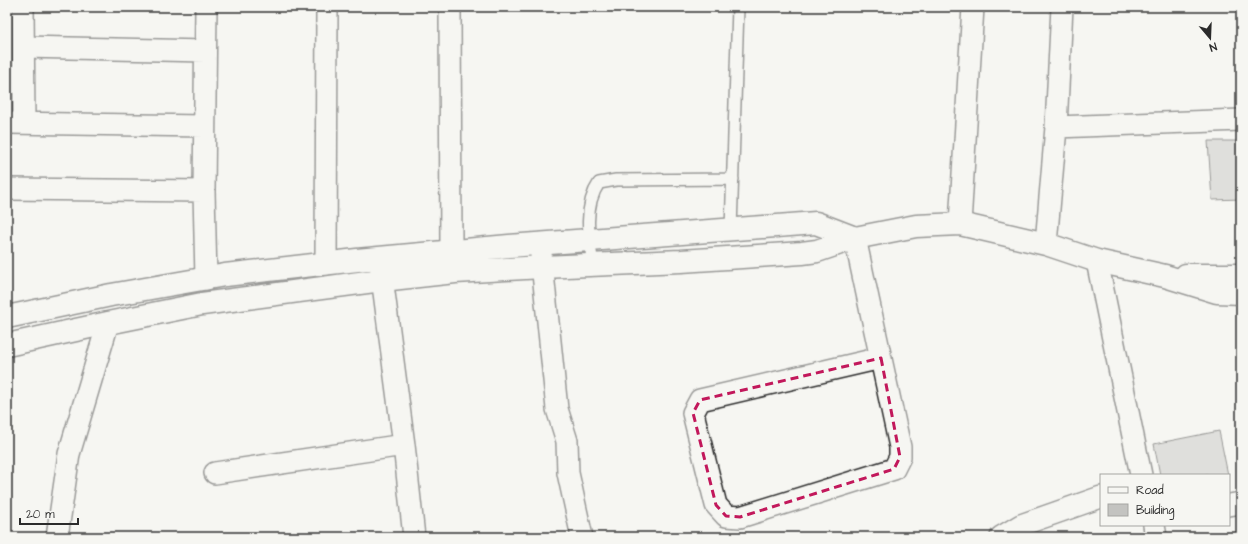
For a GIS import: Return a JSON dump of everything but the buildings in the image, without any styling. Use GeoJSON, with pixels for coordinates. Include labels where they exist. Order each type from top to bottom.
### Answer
{"type":"FeatureCollection","features":[{"type":"Feature","properties":{"kind":"street"},"geometry":{"type":"LineString","coordinates":[[23,7],[24,47],[16,123],[204,126]]}},
{"type":"Feature","properties":{"kind":"street"},"geometry":{"type":"LineString","coordinates":[[206,7],[204,126],[206,279]]}},
{"type":"Feature","properties":{"kind":"street"},"geometry":{"type":"LineString","coordinates":[[326,264],[327,7]]}},
{"type":"Feature","properties":{"kind":"street"},"geometry":{"type":"LineString","coordinates":[[450,7],[451,251]]}},
{"type":"Feature","properties":{"kind":"street"},"geometry":{"type":"LineString","coordinates":[[960,224],[973,7]]}},
{"type":"Feature","properties":{"kind":"street"},"geometry":{"type":"LineString","coordinates":[[1046,244],[1056,127],[1062,7]]}},
{"type":"Feature","properties":{"kind":"street"},"geometry":{"type":"LineString","coordinates":[[24,47],[205,51]]}},
{"type":"Feature","properties":{"kind":"street"},"geometry":{"type":"LineString","coordinates":[[1056,127],[1241,120]]}},
{"type":"Feature","properties":{"kind":"street"},"geometry":{"type":"LineString","coordinates":[[7,189],[204,191]]}},
{"type":"Feature","properties":{"kind":"street"},"geometry":{"type":"LineString","coordinates":[[7,317],[112,295],[206,279],[326,264],[451,251],[816,223],[856,238]]}},
{"type":"Feature","properties":{"kind":"street"},"geometry":{"type":"LineString","coordinates":[[7,345],[202,304],[382,280],[455,272],[802,253],[817,251],[856,238],[916,226],[960,224],[1046,244],[1097,261],[1165,276],[1217,292],[1241,293]]}},
{"type":"Feature","properties":{"kind":"street"},"geometry":{"type":"LineString","coordinates":[[856,238],[900,447],[900,457],[894,469],[740,517],[726,516],[716,505],[693,413],[700,400],[881,358]]}},
{"type":"Feature","properties":{"kind":"street"},"geometry":{"type":"LineString","coordinates":[[540,244],[557,409],[567,441],[568,473],[582,537]]}},
{"type":"Feature","properties":{"kind":"street"},"geometry":{"type":"LineString","coordinates":[[379,258],[404,444],[414,537]]}},
{"type":"Feature","properties":{"kind":"street"},"geometry":{"type":"LineString","coordinates":[[1097,261],[1141,474]]}},
{"type":"Feature","properties":{"kind":"street"},"geometry":{"type":"LineString","coordinates":[[1165,276],[1241,275]]}},
{"type":"Feature","properties":{"kind":"street"},"geometry":{"type":"LineString","coordinates":[[57,537],[69,454],[108,323]]}},
{"type":"Feature","properties":{"kind":"street"},"geometry":{"type":"LineString","coordinates":[[215,473],[404,444]]}},
{"type":"Feature","properties":{"kind":"street"},"geometry":{"type":"LineString","coordinates":[[1001,537],[1021,524],[1100,497]]}},
{"type":"Feature","properties":{"kind":"street"},"geometry":{"type":"LineString","coordinates":[[1230,505],[1241,503]]}},
{"type":"Feature","properties":{"kind":"street"},"geometry":{"type":"LineString","coordinates":[[1154,526],[1156,537]]}},
{"type":"Feature","properties":{"kind":"lane"},"geometry":{"type":"LineString","coordinates":[[731,230],[738,7]]}},
{"type":"Feature","properties":{"kind":"lane"},"geometry":{"type":"LineString","coordinates":[[593,265],[589,214],[593,192],[599,183],[616,180],[733,179]]}},
{"type":"Feature","properties":{"kind":"highlighted area"},"geometry":{"type":"Polygon","coordinates":[[[881,358],[900,457],[894,469],[740,517],[726,516],[716,505],[693,413],[700,400],[881,358]]]}}]}
